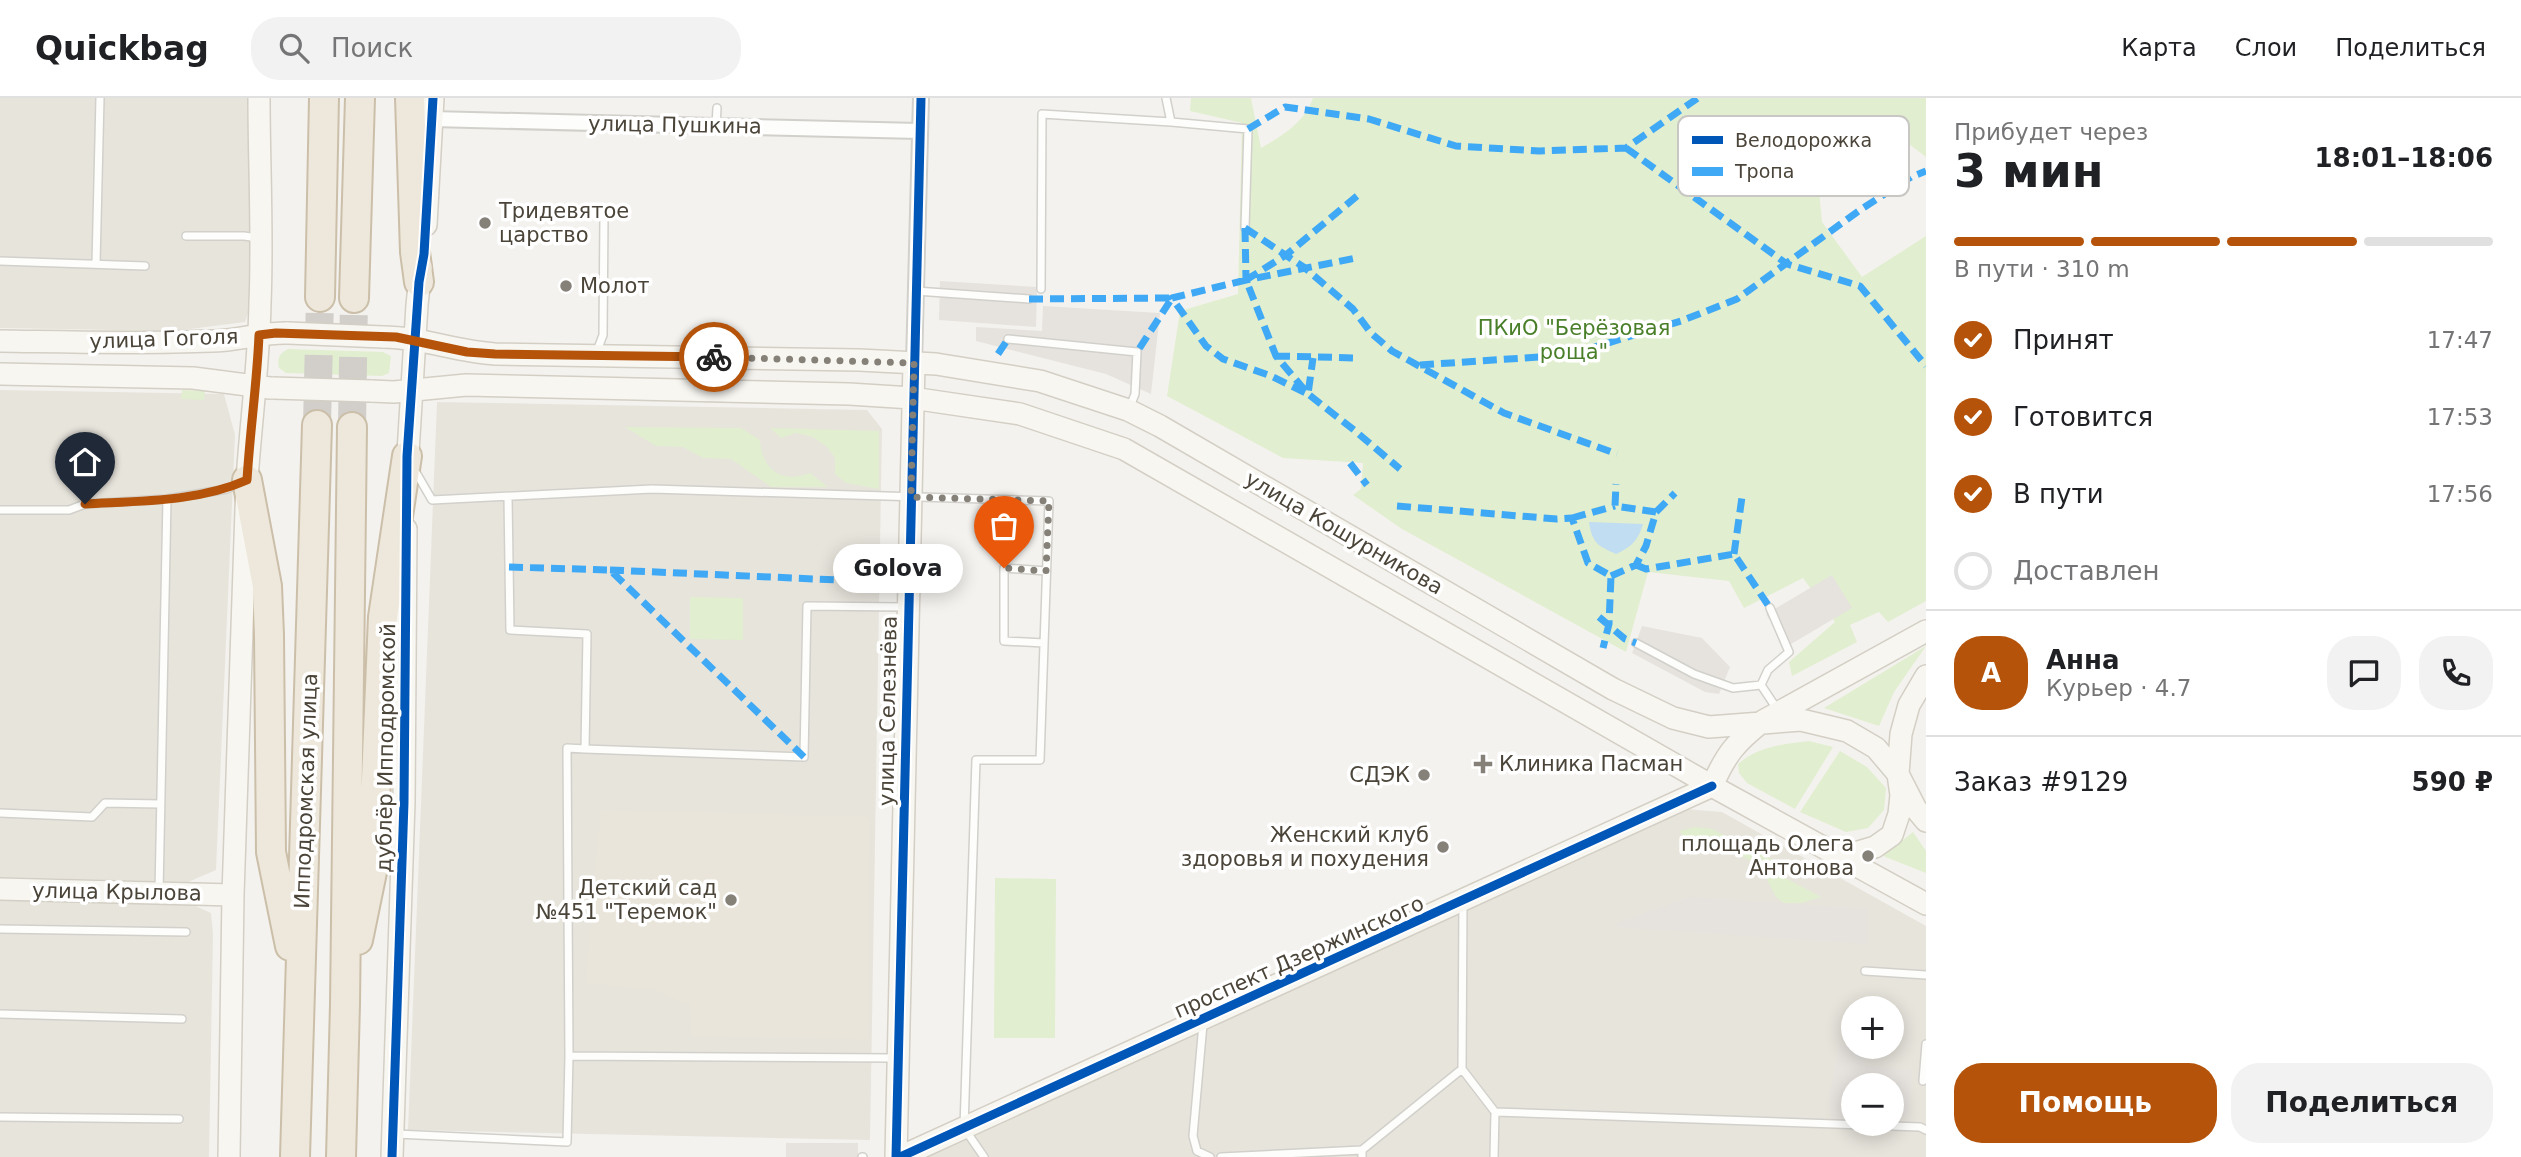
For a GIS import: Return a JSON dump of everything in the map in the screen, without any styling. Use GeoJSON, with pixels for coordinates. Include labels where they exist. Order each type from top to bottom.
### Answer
{"type":"FeatureCollection","features":[{"type":"Feature","properties":{"kind":"highway"},"geometry":{"type":"LineString","coordinates":[[320,297],[324,98]]}},
{"type":"Feature","properties":{"kind":"highway"},"geometry":{"type":"LineString","coordinates":[[354,298],[360,98]]}},
{"type":"Feature","properties":{"kind":"highway"},"geometry":{"type":"LineString","coordinates":[[410,98],[418,294]]}},
{"type":"Feature","properties":{"kind":"highway","name":"Ипподромская улица"},"geometry":{"type":"LineString","coordinates":[[295,1157],[317,425]]}},
{"type":"Feature","properties":{"kind":"highway","name":"Ипподромская улица"},"geometry":{"type":"LineString","coordinates":[[341,1157],[352,427]]}},
{"type":"Feature","properties":{"kind":"highway"},"geometry":{"type":"LineString","coordinates":[[345,1004],[373,872],[383,617],[407,456]]}},
{"type":"Feature","properties":{"kind":"highway"},"geometry":{"type":"LineString","coordinates":[[247,480],[267,586],[271,852],[299,992]]}},
{"type":"Feature","properties":{"kind":"main road"},"geometry":{"type":"LineString","coordinates":[[229,1157],[233,895],[247,480],[251,415],[265,388],[259,335],[262,239],[259,98]]}},
{"type":"Feature","properties":{"kind":"main road"},"geometry":{"type":"LineString","coordinates":[[415,340],[424,254],[432,108]]}},
{"type":"Feature","properties":{"kind":"main road","name":"улица Гоголя"},"geometry":{"type":"LineString","coordinates":[[0,341],[192,342],[288,333],[415,340],[467,352],[914,363]]}},
{"type":"Feature","properties":{"kind":"main road","name":"дублёр Ипподромской"},"geometry":{"type":"LineString","coordinates":[[392,1157],[404,802],[407,456],[415,340]]}},
{"type":"Feature","properties":{"kind":"main road","name":"улица Селезнёва"},"geometry":{"type":"LineString","coordinates":[[898,1157],[914,363]]}},
{"type":"Feature","properties":{"kind":"main road","name":"улица Кошурникова"},"geometry":{"type":"LineString","coordinates":[[914,363],[945,365],[1040,381],[1128,410],[1627,696],[1673,718],[1709,727],[1771,717]]}},
{"type":"Feature","properties":{"kind":"main road","name":"улица Гоголя"},"geometry":{"type":"LineString","coordinates":[[0,374],[193,377],[265,388],[371,391],[480,386],[830,393],[912,398]]}},
{"type":"Feature","properties":{"kind":"main road","name":"улица Кошурникова"},"geometry":{"type":"LineString","coordinates":[[912,398],[1020,414],[1124,449],[1712,786]]}},
{"type":"Feature","properties":{"kind":"main road"},"geometry":{"type":"LineString","coordinates":[[1926,631],[1771,717],[1742,737],[1724,759],[1712,786],[1926,904]]}},
{"type":"Feature","properties":{"kind":"main road"},"geometry":{"type":"LineString","coordinates":[[1841,857],[1875,847],[1892,835],[1902,795],[1898,774],[1901,734],[1909,705],[1926,676]]}},
{"type":"Feature","properties":{"kind":"main road"},"geometry":{"type":"LineString","coordinates":[[1771,717],[1801,719],[1847,731],[1876,748],[1898,774],[1926,821]]}},
{"type":"Feature","properties":{"kind":"main road","name":"проспект Дзержинского"},"geometry":{"type":"LineString","coordinates":[[898,1157],[1463,902],[1712,786]]}},
{"type":"Feature","properties":{"kind":"main road","name":"улица Крылова"},"geometry":{"type":"LineString","coordinates":[[0,889],[233,895]]}},
{"type":"Feature","properties":{"kind":"street","name":"улица Селезнёва"},"geometry":{"type":"LineString","coordinates":[[914,363],[921,98]]}},
{"type":"Feature","properties":{"kind":"street","name":"улица Пушкина"},"geometry":{"type":"LineString","coordinates":[[432,108],[716,125],[919,131]]}},
{"type":"Feature","properties":{"kind":"lane"},"geometry":{"type":"LineString","coordinates":[[96,264],[100,98]]}},
{"type":"Feature","properties":{"kind":"lane"},"geometry":{"type":"LineString","coordinates":[[1166,98],[1171,122]]}},
{"type":"Feature","properties":{"kind":"lane"},"geometry":{"type":"LineString","coordinates":[[716,125],[717,108]]}},
{"type":"Feature","properties":{"kind":"lane"},"geometry":{"type":"LineString","coordinates":[[1041,289],[1042,114],[1248,129],[1245,228]]}},
{"type":"Feature","properties":{"kind":"lane"},"geometry":{"type":"LineString","coordinates":[[596,355],[603,335],[604,216]]}},
{"type":"Feature","properties":{"kind":"lane"},"geometry":{"type":"LineString","coordinates":[[186,236],[244,236],[262,239]]}},
{"type":"Feature","properties":{"kind":"lane"},"geometry":{"type":"LineString","coordinates":[[0,261],[145,266]]}},
{"type":"Feature","properties":{"kind":"lane"},"geometry":{"type":"LineString","coordinates":[[915,291],[1029,299]]}},
{"type":"Feature","properties":{"kind":"lane"},"geometry":{"type":"LineString","coordinates":[[1008,339],[1137,352],[1135,394],[1128,410]]}},
{"type":"Feature","properties":{"kind":"lane"},"geometry":{"type":"LineString","coordinates":[[407,456],[432,500],[652,489],[1049,501],[1040,760],[976,760],[964,1128],[984,1157]]}},
{"type":"Feature","properties":{"kind":"lane"},"geometry":{"type":"LineString","coordinates":[[0,510],[69,510],[85,504],[167,499],[228,489],[247,480]]}},
{"type":"Feature","properties":{"kind":"lane"},"geometry":{"type":"LineString","coordinates":[[508,497],[510,630],[587,634],[585,749]]}},
{"type":"Feature","properties":{"kind":"lane"},"geometry":{"type":"LineString","coordinates":[[159,893],[167,499]]}},
{"type":"Feature","properties":{"kind":"lane"},"geometry":{"type":"LineString","coordinates":[[1044,643],[1004,641],[1004,568],[1046,571]]}},
{"type":"Feature","properties":{"kind":"lane"},"geometry":{"type":"LineString","coordinates":[[393,1134],[568,1142],[567,748],[804,757],[807,606],[908,607]]}},
{"type":"Feature","properties":{"kind":"lane"},"geometry":{"type":"LineString","coordinates":[[1770,608],[1789,652],[1768,670],[1761,685],[1771,717]]}},
{"type":"Feature","properties":{"kind":"lane"},"geometry":{"type":"LineString","coordinates":[[1636,643],[1694,674],[1733,688],[1761,685]]}},
{"type":"Feature","properties":{"kind":"lane"},"geometry":{"type":"LineString","coordinates":[[0,813],[92,817],[105,803],[160,804]]}},
{"type":"Feature","properties":{"kind":"lane"},"geometry":{"type":"LineString","coordinates":[[1463,902],[1462,1069],[1495,1112],[1494,1157]]}},
{"type":"Feature","properties":{"kind":"lane"},"geometry":{"type":"LineString","coordinates":[[0,929],[186,932]]}},
{"type":"Feature","properties":{"kind":"lane"},"geometry":{"type":"LineString","coordinates":[[1865,971],[1926,975]]}},
{"type":"Feature","properties":{"kind":"lane"},"geometry":{"type":"LineString","coordinates":[[0,1014],[182,1019]]}},
{"type":"Feature","properties":{"kind":"lane"},"geometry":{"type":"LineString","coordinates":[[1203,1019],[1194,1136],[1196,1151],[1210,1157]]}},
{"type":"Feature","properties":{"kind":"lane"},"geometry":{"type":"LineString","coordinates":[[1923,1081],[1926,1044]]}},
{"type":"Feature","properties":{"kind":"lane"},"geometry":{"type":"LineString","coordinates":[[569,1056],[898,1058]]}},
{"type":"Feature","properties":{"kind":"lane"},"geometry":{"type":"LineString","coordinates":[[1221,1157],[1362,1153],[1462,1069]]}},
{"type":"Feature","properties":{"kind":"lane"},"geometry":{"type":"LineString","coordinates":[[1495,1112],[1920,1127],[1926,1130]]}},
{"type":"Feature","properties":{"kind":"lane"},"geometry":{"type":"LineString","coordinates":[[0,1117],[179,1119]]}},
{"type":"Feature","properties":{"kind":"shaded area"},"geometry":{"type":"Polygon","coordinates":[[[0,98],[255,98],[253,299],[245,322],[174,331],[0,328],[0,98]]]}},
{"type":"Feature","properties":{"kind":"shaded area"},"geometry":{"type":"Polygon","coordinates":[[[940,281],[1037,287],[1036,327],[939,320],[940,281]]]}},
{"type":"Feature","properties":{"kind":"shaded area"},"geometry":{"type":"Polygon","coordinates":[[[1043,306],[1160,313],[1151,394],[1106,374],[976,341],[976,327],[1042,331],[1043,306]]]}},
{"type":"Feature","properties":{"kind":"shaded area"},"geometry":{"type":"Polygon","coordinates":[[[0,390],[224,394],[235,435],[216,870],[188,882],[0,877],[0,390]]]}},
{"type":"Feature","properties":{"kind":"shaded area"},"geometry":{"type":"Polygon","coordinates":[[[437,402],[867,410],[882,429],[870,1140],[408,1130],[437,402]]]}},
{"type":"Feature","properties":{"kind":"shaded area"},"geometry":{"type":"Polygon","coordinates":[[[1832,575],[1852,608],[1786,647],[1766,614],[1832,575]]]}},
{"type":"Feature","properties":{"kind":"shaded area"},"geometry":{"type":"Polygon","coordinates":[[[1642,626],[1702,638],[1730,667],[1719,694],[1705,692],[1632,653],[1642,626]]]}},
{"type":"Feature","properties":{"kind":"shaded area"},"geometry":{"type":"Polygon","coordinates":[[[1686,809],[1722,812],[1926,926],[1926,1157],[916,1157],[1686,809]]]}},
{"type":"Feature","properties":{"kind":"shaded area","name":"Детский сад №451 \"Теремок\""},"geometry":{"type":"Polygon","coordinates":[[[601,810],[869,817],[868,1039],[691,1037],[690,1003],[652,989],[586,983],[601,810]]]}},
{"type":"Feature","properties":{"kind":"shaded area"},"geometry":{"type":"Polygon","coordinates":[[[1690,897],[1868,909],[1868,944],[1615,927],[1615,924],[1690,897]]]}},
{"type":"Feature","properties":{"kind":"shaded area"},"geometry":{"type":"Polygon","coordinates":[[[0,899],[191,904],[211,913],[213,934],[209,1157],[0,1157],[0,899]]]}},
{"type":"Feature","properties":{"kind":"shaded area"},"geometry":{"type":"Polygon","coordinates":[[[1840,1045],[1841,1059],[1863,1059],[1863,1066],[1912,1070],[1909,1114],[1904,1117],[1904,1073],[1841,1073],[1841,1120],[1831,1119],[1829,1096],[1840,1045]]]}},
{"type":"Feature","properties":{"kind":"shaded area"},"geometry":{"type":"Polygon","coordinates":[[[786,1143],[858,1143],[858,1157],[786,1157],[786,1143]]]}},
{"type":"Feature","properties":{"kind":"green space","name":"ПКиО \"Берёзовая роща\""},"geometry":{"type":"Polygon","coordinates":[[[1191,98],[1251,98],[1261,148],[1299,121],[1313,98],[1926,98],[1926,157],[1909,144],[1909,116],[1678,116],[1678,196],[1820,196],[1822,222],[1862,277],[1926,236],[1926,601],[1888,622],[1879,612],[1850,625],[1857,642],[1792,676],[1789,662],[1835,622],[1803,578],[1744,608],[1729,581],[1648,572],[1626,652],[1402,529],[1353,495],[1361,489],[1363,463],[1283,458],[1167,396],[1180,311],[1238,294],[1242,123],[1190,111],[1191,98]]]}},
{"type":"Feature","properties":{"kind":"green space"},"geometry":{"type":"Polygon","coordinates":[[[288,349],[383,352],[391,356],[389,373],[382,376],[286,373],[279,368],[278,362],[279,357],[288,349]]]}},
{"type":"Feature","properties":{"kind":"green space"},"geometry":{"type":"Polygon","coordinates":[[[182,390],[205,391],[204,400],[181,399],[182,390]]]}},
{"type":"Feature","properties":{"kind":"green space"},"geometry":{"type":"Polygon","coordinates":[[[625,427],[741,428],[760,440],[765,459],[775,472],[790,477],[810,473],[828,487],[771,487],[731,459],[703,458],[683,447],[656,446],[625,427]]]}},
{"type":"Feature","properties":{"kind":"green space"},"geometry":{"type":"Polygon","coordinates":[[[770,428],[879,431],[879,489],[846,483],[835,474],[835,458],[827,447],[813,437],[796,433],[781,438],[770,428]]]}},
{"type":"Feature","properties":{"kind":"green space"},"geometry":{"type":"Polygon","coordinates":[[[690,597],[743,598],[743,640],[690,639],[690,597]]]}},
{"type":"Feature","properties":{"kind":"green space"},"geometry":{"type":"Polygon","coordinates":[[[1926,646],[1894,692],[1879,726],[1824,708],[1926,646]]]}},
{"type":"Feature","properties":{"kind":"green space"},"geometry":{"type":"Polygon","coordinates":[[[1809,741],[1833,747],[1795,809],[1747,783],[1739,773],[1738,764],[1754,753],[1809,741]]]}},
{"type":"Feature","properties":{"kind":"green space"},"geometry":{"type":"Polygon","coordinates":[[[1840,751],[1867,767],[1886,788],[1884,810],[1868,828],[1846,832],[1800,812],[1840,751]]]}},
{"type":"Feature","properties":{"kind":"green space"},"geometry":{"type":"Polygon","coordinates":[[[1695,827],[1712,829],[1772,859],[1776,873],[1821,897],[1801,903],[1784,903],[1776,897],[1760,866],[1706,837],[1696,836],[1684,840],[1680,831],[1695,827]]]}},
{"type":"Feature","properties":{"kind":"green space"},"geometry":{"type":"Polygon","coordinates":[[[1913,832],[1926,851],[1926,873],[1883,856],[1913,832]]]}},
{"type":"Feature","properties":{"kind":"green space"},"geometry":{"type":"Polygon","coordinates":[[[995,878],[1056,879],[1055,1038],[994,1038],[995,878]]]}},
{"type":"Feature","properties":{"kind":"water"},"geometry":{"type":"Polygon","coordinates":[[[1589,522],[1643,524],[1633,543],[1616,554],[1597,543],[1589,522]]]}},
{"type":"Feature","properties":{"kind":"tunnel"},"geometry":{"type":"LineString","coordinates":[[317,425],[320,297]]}},
{"type":"Feature","properties":{"kind":"tunnel"},"geometry":{"type":"LineString","coordinates":[[352,427],[354,298]]}},
{"type":"Feature","properties":{"kind":"marked path"},"geometry":{"type":"LineString","coordinates":[[1248,129],[1285,107],[1369,119],[1456,146],[1539,151],[1626,148],[1698,98]]}},
{"type":"Feature","properties":{"kind":"marked path"},"geometry":{"type":"LineString","coordinates":[[1626,148],[1678,185]]}},
{"type":"Feature","properties":{"kind":"marked path"},"geometry":{"type":"LineString","coordinates":[[1909,178],[1926,171]]}},
{"type":"Feature","properties":{"kind":"marked path"},"geometry":{"type":"LineString","coordinates":[[1357,196],[1286,255],[1246,280],[1276,356],[1308,394],[1400,469]]}},
{"type":"Feature","properties":{"kind":"marked path"},"geometry":{"type":"LineString","coordinates":[[1693,196],[1787,264],[1860,286],[1926,366]]}},
{"type":"Feature","properties":{"kind":"marked path"},"geometry":{"type":"LineString","coordinates":[[1420,365],[1568,355],[1681,321],[1737,299],[1882,196]]}},
{"type":"Feature","properties":{"kind":"marked path"},"geometry":{"type":"LineString","coordinates":[[1245,228],[1305,268],[1353,309],[1371,333],[1392,351],[1504,413],[1617,454]]}},
{"type":"Feature","properties":{"kind":"marked path"},"geometry":{"type":"LineString","coordinates":[[1245,228],[1246,280],[1356,258]]}},
{"type":"Feature","properties":{"kind":"marked path"},"geometry":{"type":"LineString","coordinates":[[1246,280],[1172,298],[1206,346],[1223,359],[1271,376],[1308,394],[1313,358]]}},
{"type":"Feature","properties":{"kind":"marked path"},"geometry":{"type":"LineString","coordinates":[[1029,299],[1172,298],[1137,352]]}},
{"type":"Feature","properties":{"kind":"marked path"},"geometry":{"type":"LineString","coordinates":[[998,354],[1008,339]]}},
{"type":"Feature","properties":{"kind":"marked path"},"geometry":{"type":"LineString","coordinates":[[1276,356],[1358,358]]}},
{"type":"Feature","properties":{"kind":"marked path"},"geometry":{"type":"LineString","coordinates":[[1350,463],[1367,485]]}},
{"type":"Feature","properties":{"kind":"marked path"},"geometry":{"type":"LineString","coordinates":[[1611,576],[1636,565],[1646,546],[1656,512],[1615,506],[1616,484]]}},
{"type":"Feature","properties":{"kind":"marked path"},"geometry":{"type":"LineString","coordinates":[[1656,512],[1675,493]]}},
{"type":"Feature","properties":{"kind":"marked path"},"geometry":{"type":"LineString","coordinates":[[1734,554],[1742,497]]}},
{"type":"Feature","properties":{"kind":"marked path"},"geometry":{"type":"LineString","coordinates":[[1397,506],[1572,518],[1588,563],[1611,576],[1609,624],[1603,648]]}},
{"type":"Feature","properties":{"kind":"marked path"},"geometry":{"type":"LineString","coordinates":[[1572,518],[1615,506]]}},
{"type":"Feature","properties":{"kind":"marked path"},"geometry":{"type":"LineString","coordinates":[[1636,565],[1646,569],[1734,554],[1770,608]]}},
{"type":"Feature","properties":{"kind":"marked path"},"geometry":{"type":"LineString","coordinates":[[509,567],[610,570],[804,757]]}},
{"type":"Feature","properties":{"kind":"marked path"},"geometry":{"type":"LineString","coordinates":[[610,570],[884,582]]}},
{"type":"Feature","properties":{"kind":"marked path"},"geometry":{"type":"LineString","coordinates":[[1599,617],[1625,639],[1636,643]]}},
{"type":"Feature","properties":{"kind":"cycle path"},"geometry":{"type":"LineString","coordinates":[[392,1157],[404,802],[407,456],[419,282],[424,254],[433,98]]}},
{"type":"Feature","properties":{"kind":"cycle path"},"geometry":{"type":"LineString","coordinates":[[896,1157],[921,98]]}},
{"type":"Feature","properties":{"kind":"cycle path"},"geometry":{"type":"LineString","coordinates":[[900,1157],[1712,786]]}},
{"type":"Feature","properties":{"kind":"way so far"},"geometry":{"type":"LineString","coordinates":[[714,357],[914,363],[911,497],[1049,501],[1046,571],[1004,568]]}},
{"type":"Feature","properties":{"kind":"place","name":"Тридевятое царство"},"geometry":{"type":"Point","coordinates":[485,223]}},
{"type":"Feature","properties":{"kind":"place","name":"Молот"},"geometry":{"type":"Point","coordinates":[566,286]}},
{"type":"Feature","properties":{"kind":"place","name":"Golova"},"geometry":{"type":"Point","coordinates":[1004,568]}},
{"type":"Feature","properties":{"kind":"place","name":"Клиника Пасман"},"geometry":{"type":"Point","coordinates":[1483,764]}},
{"type":"Feature","properties":{"kind":"place","name":"СДЭК"},"geometry":{"type":"Point","coordinates":[1424,775]}},
{"type":"Feature","properties":{"kind":"place","name":"Женский клуб здоровья и похудения"},"geometry":{"type":"Point","coordinates":[1443,847]}},
{"type":"Feature","properties":{"kind":"place","name":"площадь Олега Антонова"},"geometry":{"type":"Point","coordinates":[1868,856]}},
{"type":"Feature","properties":{"kind":"place","name":"Детский сад №451 \"Теремок\""},"geometry":{"type":"Point","coordinates":[731,900]}},
{"type":"Feature","properties":{"kind":"route"},"geometry":{"type":"LineString","coordinates":[[85,504],[167,499],[228,489],[247,480],[251,415],[257,388],[259,335],[276,333],[396,337],[467,352],[495,354],[714,357]]}}]}
